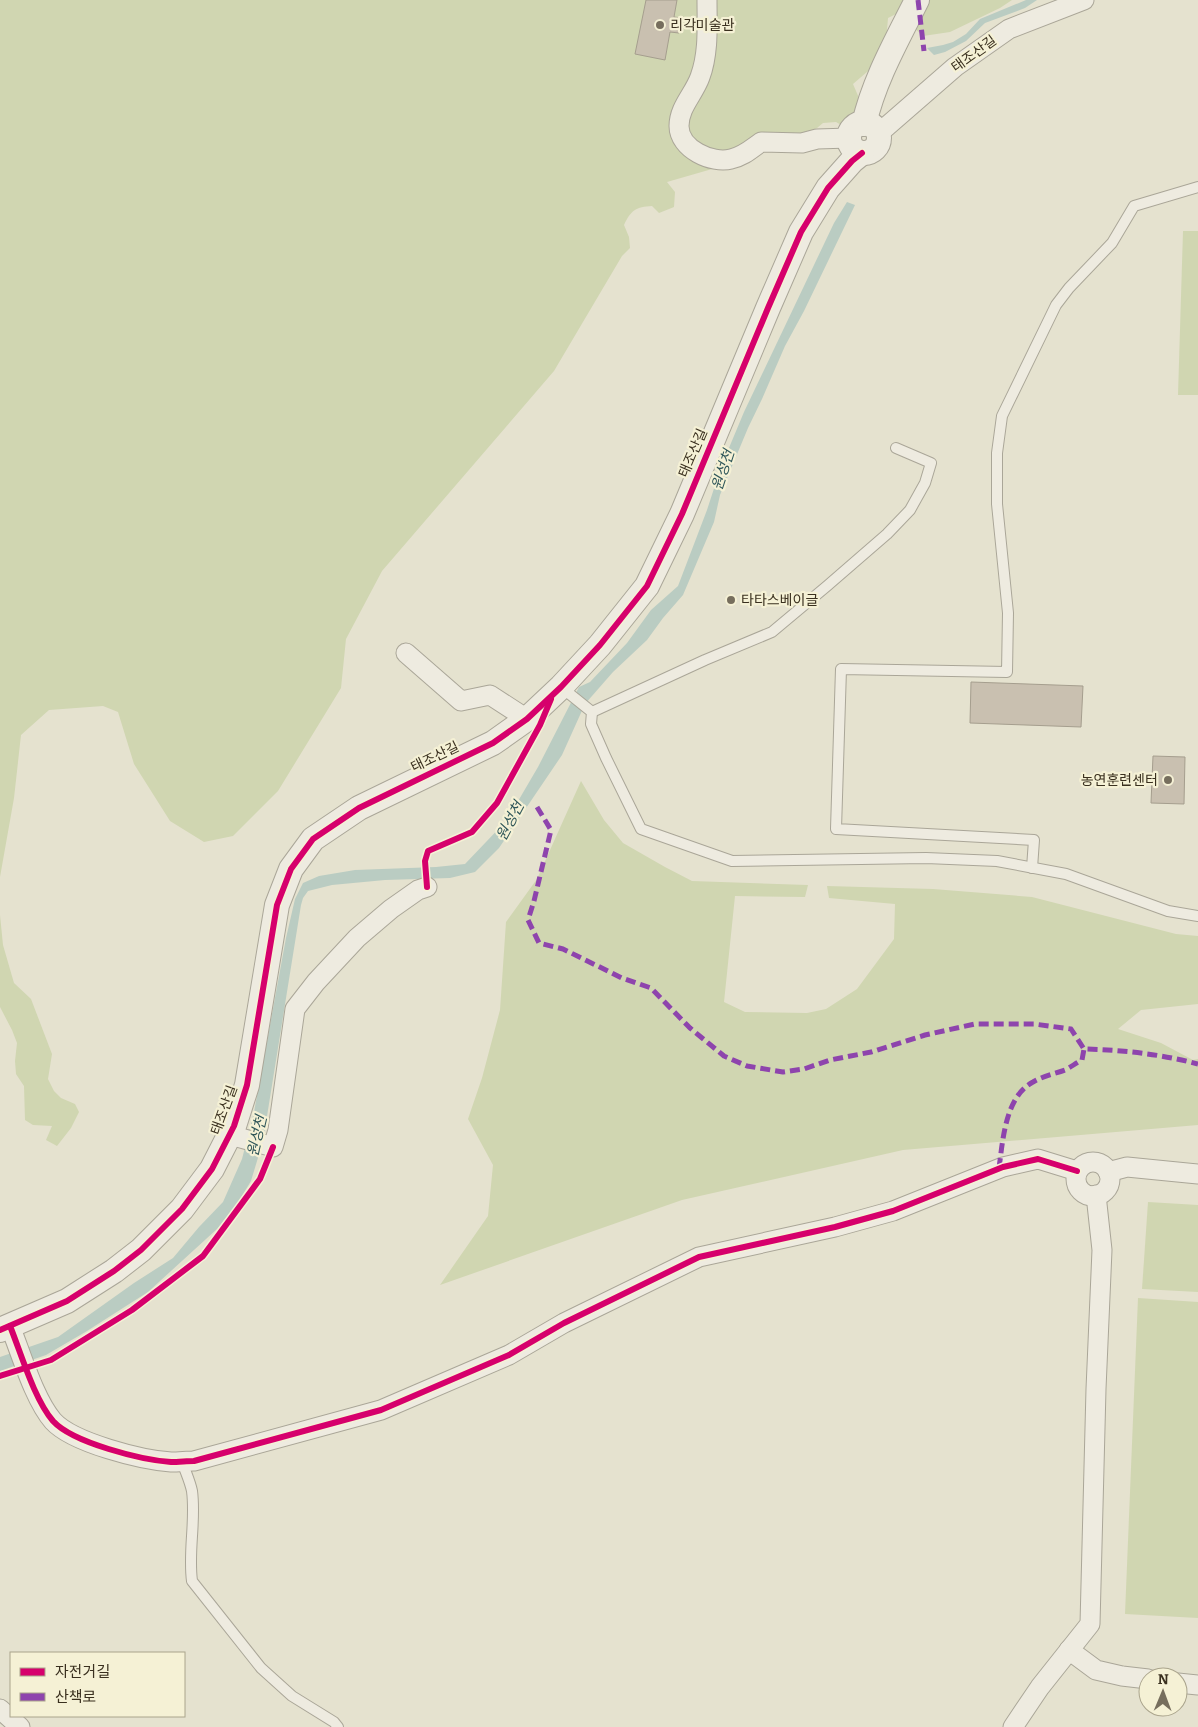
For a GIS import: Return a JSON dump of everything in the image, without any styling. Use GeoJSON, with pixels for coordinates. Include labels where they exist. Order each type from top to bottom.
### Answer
{"type":"FeatureCollection","features":[{"type":"Feature","properties":{"kind":"street"},"geometry":{"type":"LineString","coordinates":[[707,0],[704,60],[701,76],[693,94],[682,110],[679,127],[684,140],[691,148],[716,160],[730,160],[748,154],[761,142],[802,143],[817,139],[863,137],[869,99],[917,0]]}},
{"type":"Feature","properties":{"kind":"street","name":"태조산길"},"geometry":{"type":"LineString","coordinates":[[9,1334],[67,1301],[114,1271],[141,1250],[182,1208],[236,1136],[247,1085],[277,905],[291,869],[314,839],[359,808],[493,743],[564,691],[646,586],[682,514],[801,232],[828,188],[852,161],[863,137],[955,66],[1009,30],[1084,0]]}},
{"type":"Feature","properties":{"kind":"street"},"geometry":{"type":"LineString","coordinates":[[406,652],[461,701],[490,695],[527,719]]}},
{"type":"Feature","properties":{"kind":"street"},"geometry":{"type":"LineString","coordinates":[[236,1136],[273,1147],[278,1130],[295,1009],[316,982],[357,938],[391,909],[418,890],[427,887]]}},
{"type":"Feature","properties":{"kind":"street"},"geometry":{"type":"LineString","coordinates":[[9,1334],[41,1402],[54,1422],[91,1444],[116,1451],[149,1459],[182,1462],[194,1461],[382,1410],[509,1355],[564,1324],[699,1257],[835,1227],[893,1211],[1003,1167],[1038,1160],[1078,1171]]}},
{"type":"Feature","properties":{"kind":"street"},"geometry":{"type":"LineString","coordinates":[[1086,1163],[1102,1164],[1108,1172],[1109,1183],[1104,1192],[1096,1195],[1087,1195],[1078,1188],[1076,1177],[1078,1171],[1086,1163]]}},
{"type":"Feature","properties":{"kind":"street"},"geometry":{"type":"LineString","coordinates":[[1108,1172],[1127,1167],[1198,1174]]}},
{"type":"Feature","properties":{"kind":"street"},"geometry":{"type":"LineString","coordinates":[[1013,1727],[1040,1687],[1090,1624],[1096,1389],[1102,1250],[1096,1195]]}},
{"type":"Feature","properties":{"kind":"street"},"geometry":{"type":"LineString","coordinates":[[1069,1650],[1096,1670],[1138,1678]]}},
{"type":"Feature","properties":{"kind":"street"},"geometry":{"type":"LineString","coordinates":[[0,1709],[20,1727]]}},
{"type":"Feature","properties":{"kind":"lane"},"geometry":{"type":"LineString","coordinates":[[1032,868],[1034,840],[836,829],[841,669],[1007,672],[1008,613],[996,504],[997,452],[1002,416],[1056,305],[1069,288],[1112,243],[1134,206],[1198,187]]}},
{"type":"Feature","properties":{"kind":"lane"},"geometry":{"type":"LineString","coordinates":[[589,710],[772,632],[828,586],[887,534],[910,510],[924,483],[931,463],[896,448]]}},
{"type":"Feature","properties":{"kind":"lane"},"geometry":{"type":"LineString","coordinates":[[564,691],[589,710],[591,724],[641,829],[732,861],[926,858],[996,861],[1066,874],[1168,911],[1198,916]]}},
{"type":"Feature","properties":{"kind":"lane"},"geometry":{"type":"LineString","coordinates":[[182,1462],[192,1490],[193,1531],[190,1567],[192,1581],[224,1624],[261,1668],[292,1696],[334,1722],[338,1727]]}},
{"type":"Feature","properties":{"kind":"green space"},"geometry":{"type":"Polygon","coordinates":[[[0,0],[1012,0],[1000,8],[950,32],[923,36],[898,13],[888,18],[886,42],[889,53],[853,84],[859,98],[848,129],[836,122],[823,123],[807,133],[719,167],[667,182],[675,192],[674,207],[659,213],[652,206],[646,206],[638,208],[629,216],[624,225],[629,237],[630,248],[622,256],[554,371],[382,571],[346,639],[341,688],[278,791],[233,836],[204,842],[170,821],[134,764],[118,712],[103,706],[49,710],[21,735],[14,798],[0,877],[0,0]]]}},
{"type":"Feature","properties":{"kind":"green space"},"geometry":{"type":"Polygon","coordinates":[[[1183,231],[1198,231],[1198,395],[1178,395],[1183,231]]]}},
{"type":"Feature","properties":{"kind":"green space"},"geometry":{"type":"Polygon","coordinates":[[[581,781],[604,820],[623,843],[692,881],[808,885],[805,897],[735,896],[724,1002],[745,1012],[807,1013],[826,1009],[857,989],[894,939],[895,904],[829,898],[827,886],[933,889],[1032,897],[1176,934],[1198,936],[1198,1004],[1141,1010],[1118,1029],[1161,1043],[1193,1060],[1198,1059],[1198,1125],[903,1150],[682,1200],[440,1285],[488,1216],[493,1165],[468,1119],[482,1078],[500,1010],[506,922],[537,879],[581,781]]]}},
{"type":"Feature","properties":{"kind":"green space"},"geometry":{"type":"Polygon","coordinates":[[[0,915],[3,945],[14,983],[31,999],[52,1054],[48,1079],[54,1091],[61,1098],[75,1104],[79,1112],[71,1128],[57,1146],[46,1140],[52,1126],[33,1125],[25,1120],[24,1086],[16,1074],[17,1043],[0,1007],[0,915]]]}},
{"type":"Feature","properties":{"kind":"green space"},"geometry":{"type":"Polygon","coordinates":[[[1148,1202],[1198,1205],[1198,1292],[1142,1289],[1148,1202]]]}},
{"type":"Feature","properties":{"kind":"green space"},"geometry":{"type":"Polygon","coordinates":[[[1138,1298],[1198,1302],[1198,1618],[1125,1614],[1138,1298]]]}},
{"type":"Feature","properties":{"kind":"water"},"geometry":{"type":"Polygon","coordinates":[[[1026,0],[1037,0],[1025,8],[985,23],[966,41],[945,52],[934,55],[927,48],[953,42],[966,34],[980,19],[1026,0]]]}},
{"type":"Feature","properties":{"kind":"water","name":"원성천"},"geometry":{"type":"Polygon","coordinates":[[[847,202],[855,205],[785,346],[748,428],[720,495],[714,522],[683,595],[647,640],[613,672],[585,704],[562,755],[499,848],[475,872],[450,878],[385,880],[332,885],[308,891],[301,905],[263,1141],[251,1181],[237,1204],[217,1229],[148,1292],[46,1355],[0,1371],[0,1357],[58,1337],[173,1258],[223,1202],[242,1159],[254,1112],[286,938],[295,899],[303,883],[319,876],[355,870],[465,864],[507,820],[538,767],[579,687],[590,682],[627,643],[651,610],[678,586],[721,467],[744,412],[834,223],[847,202]]]}},
{"type":"Feature","properties":{"kind":"building","name":"리각미술관"},"geometry":{"type":"Polygon","coordinates":[[[646,0],[677,0],[674,17],[681,18],[679,33],[670,32],[665,60],[635,54],[646,0]]]}},
{"type":"Feature","properties":{"kind":"building"},"geometry":{"type":"Polygon","coordinates":[[[971,682],[1083,686],[1081,727],[970,723],[971,682]]]}},
{"type":"Feature","properties":{"kind":"building","name":"농연훈련센터"},"geometry":{"type":"Polygon","coordinates":[[[1153,756],[1185,757],[1184,804],[1151,803],[1153,756]]]}},
{"type":"Feature","properties":{"kind":"marked path"},"geometry":{"type":"LineString","coordinates":[[918,0],[924,51]]}},
{"type":"Feature","properties":{"kind":"marked path"},"geometry":{"type":"LineString","coordinates":[[537,807],[551,830],[528,920],[539,943],[563,949],[622,978],[651,988],[690,1028],[724,1056],[747,1066],[783,1072],[804,1069],[830,1060],[871,1052],[925,1035],[975,1024],[1034,1024],[1071,1029],[1084,1049],[1141,1053],[1198,1064]]}},
{"type":"Feature","properties":{"kind":"marked path"},"geometry":{"type":"LineString","coordinates":[[999,1168],[1004,1132],[1016,1098],[1033,1082],[1065,1070],[1082,1060],[1084,1049]]}},
{"type":"Feature","properties":{"kind":"cycle path"},"geometry":{"type":"LineString","coordinates":[[0,1330],[67,1301],[114,1271],[141,1250],[182,1209],[212,1169],[234,1126],[247,1085],[277,905],[291,869],[313,839],[359,808],[493,743],[527,719],[561,687],[600,645],[647,586],[682,514],[801,232],[828,188],[852,161],[862,153]]}},
{"type":"Feature","properties":{"kind":"cycle path"},"geometry":{"type":"LineString","coordinates":[[427,887],[425,861],[428,851],[472,832],[497,803],[540,725],[551,699]]}},
{"type":"Feature","properties":{"kind":"cycle path"},"geometry":{"type":"LineString","coordinates":[[0,1376],[51,1360],[132,1310],[203,1256],[260,1179],[273,1147]]}},
{"type":"Feature","properties":{"kind":"cycle path"},"geometry":{"type":"LineString","coordinates":[[10,1326],[40,1401],[53,1421],[63,1429],[91,1443],[126,1454],[158,1461],[194,1461],[381,1410],[509,1355],[564,1323],[699,1257],[835,1227],[893,1211],[1003,1167],[1038,1159],[1077,1171]]}},
{"type":"Feature","properties":{"kind":"place","name":"리각미술관"},"geometry":{"type":"Point","coordinates":[660,25]}},
{"type":"Feature","properties":{"kind":"place","name":"타타스베이글"},"geometry":{"type":"Point","coordinates":[731,600]}},
{"type":"Feature","properties":{"kind":"place","name":"농연훈련센터"},"geometry":{"type":"Point","coordinates":[1168,780]}}]}
